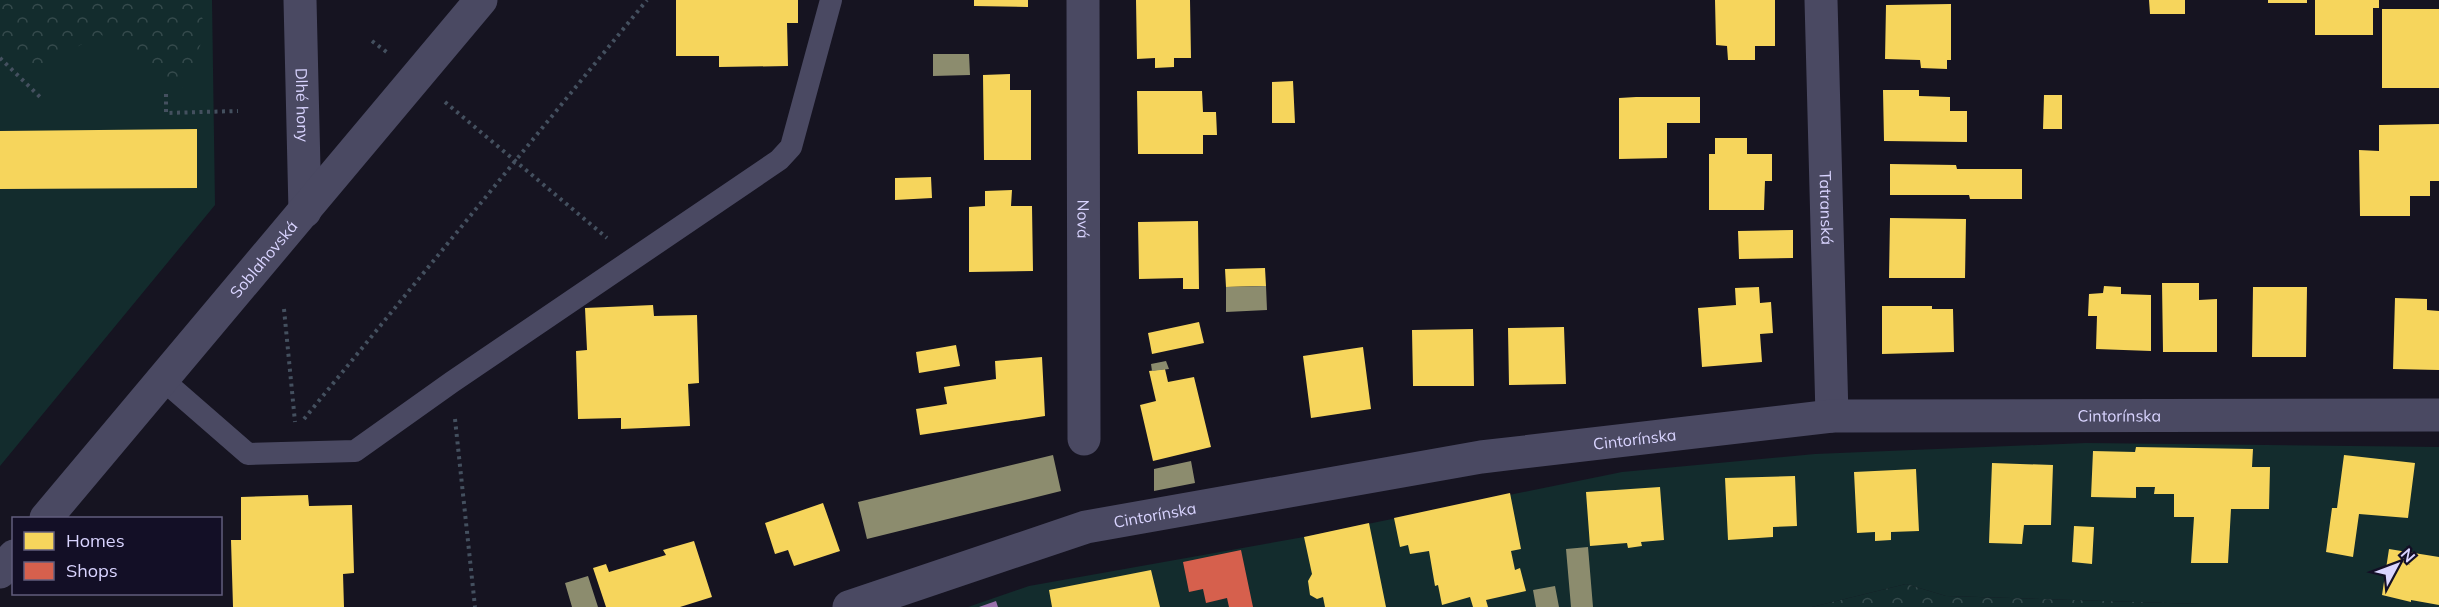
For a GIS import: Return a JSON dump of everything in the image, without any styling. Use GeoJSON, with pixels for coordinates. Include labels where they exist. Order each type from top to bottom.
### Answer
{"type":"FeatureCollection","features":[{"type":"Feature","properties":{"kind":"street","name":"Dlhé hony"},"geometry":{"type":"LineString","coordinates":[[300,0],[305,211]]}},
{"type":"Feature","properties":{"kind":"street","name":"Soblahovská"},"geometry":{"type":"LineString","coordinates":[[48,517],[481,0]]}},
{"type":"Feature","properties":{"kind":"street","name":"Nová"},"geometry":{"type":"LineString","coordinates":[[1083,0],[1084,439]]}},
{"type":"Feature","properties":{"kind":"street","name":"Tatranská"},"geometry":{"type":"LineString","coordinates":[[1821,0],[1832,416]]}},
{"type":"Feature","properties":{"kind":"street","name":"Cintorínska"},"geometry":{"type":"LineString","coordinates":[[849,607],[911,597],[1086,527],[1481,457],[1832,416],[2439,415]]}},
{"type":"Feature","properties":{"kind":"street"},"geometry":{"type":"LineString","coordinates":[[0,572],[12,558]]}},
{"type":"Feature","properties":{"kind":"lane"},"geometry":{"type":"LineString","coordinates":[[164,380],[248,453],[355,452],[452,382],[779,160],[791,147],[831,0]]}},
{"type":"Feature","properties":{"kind":"path"},"geometry":{"type":"LineString","coordinates":[[284,309],[296,429],[647,0]]}},
{"type":"Feature","properties":{"kind":"path"},"geometry":{"type":"LineString","coordinates":[[372,41],[388,54]]}},
{"type":"Feature","properties":{"kind":"path"},"geometry":{"type":"LineString","coordinates":[[0,58],[40,97]]}},
{"type":"Feature","properties":{"kind":"path"},"geometry":{"type":"LineString","coordinates":[[166,94],[166,113],[238,111]]}},
{"type":"Feature","properties":{"kind":"path"},"geometry":{"type":"LineString","coordinates":[[442,99],[633,259]]}},
{"type":"Feature","properties":{"kind":"path"},"geometry":{"type":"LineString","coordinates":[[452,382],[475,607]]}},
{"type":"Feature","properties":{"kind":"green space"},"geometry":{"type":"Polygon","coordinates":[[[0,0],[212,0],[215,205],[0,466],[0,0]]]}},
{"type":"Feature","properties":{"kind":"green space"},"geometry":{"type":"Polygon","coordinates":[[[0,0],[191,0],[208,27],[182,88],[100,34],[43,66],[0,54],[0,0]]]}},
{"type":"Feature","properties":{"kind":"green space"},"geometry":{"type":"Polygon","coordinates":[[[2086,443],[2439,447],[2439,607],[2200,607],[2199,604],[1946,596],[1906,584],[1812,607],[968,607],[1029,586],[1304,537],[1622,472],[1815,454],[2086,443]]]}},
{"type":"Feature","properties":{"kind":"green space"},"geometry":{"type":"Polygon","coordinates":[[[1906,584],[1946,596],[2200,604],[2200,607],[1812,607],[1906,584]]]}},
{"type":"Feature","properties":{"kind":"building: Homes"},"geometry":{"type":"Polygon","coordinates":[[[676,0],[798,0],[798,23],[787,23],[788,66],[719,67],[719,56],[676,56],[676,0]]]}},
{"type":"Feature","properties":{"kind":"building: Homes"},"geometry":{"type":"Polygon","coordinates":[[[974,0],[1028,0],[1028,7],[974,6],[974,0]]]}},
{"type":"Feature","properties":{"kind":"building: Homes"},"geometry":{"type":"Polygon","coordinates":[[[1136,0],[1190,0],[1191,58],[1174,58],[1174,67],[1155,68],[1155,58],[1137,59],[1136,0]]]}},
{"type":"Feature","properties":{"kind":"building: Homes"},"geometry":{"type":"Polygon","coordinates":[[[1715,0],[1775,0],[1775,46],[1755,46],[1755,60],[1728,60],[1727,46],[1716,45],[1715,0]]]}},
{"type":"Feature","properties":{"kind":"building: Homes"},"geometry":{"type":"Polygon","coordinates":[[[2149,0],[2185,0],[2185,14],[2150,14],[2149,0]]]}},
{"type":"Feature","properties":{"kind":"building: Homes"},"geometry":{"type":"Polygon","coordinates":[[[2268,0],[2307,0],[2307,3],[2268,3],[2268,0]]]}},
{"type":"Feature","properties":{"kind":"building: Homes"},"geometry":{"type":"Polygon","coordinates":[[[2315,0],[2379,0],[2379,8],[2373,8],[2373,35],[2315,35],[2315,0]]]}},
{"type":"Feature","properties":{"kind":"building: Homes"},"geometry":{"type":"Polygon","coordinates":[[[1951,4],[1951,60],[1947,60],[1947,69],[1921,68],[1920,60],[1885,59],[1886,5],[1951,4]]]}},
{"type":"Feature","properties":{"kind":"building: Homes"},"geometry":{"type":"Polygon","coordinates":[[[2382,9],[2439,9],[2439,88],[2382,88],[2382,9]]]}},
{"type":"Feature","properties":{"kind":"building: Homes"},"geometry":{"type":"Polygon","coordinates":[[[1010,74],[1010,90],[1031,90],[1031,160],[984,160],[983,75],[1010,74]]]}},
{"type":"Feature","properties":{"kind":"building: Homes"},"geometry":{"type":"Polygon","coordinates":[[[1293,81],[1295,123],[1272,123],[1272,82],[1293,81]]]}},
{"type":"Feature","properties":{"kind":"building: Homes"},"geometry":{"type":"Polygon","coordinates":[[[1883,90],[1919,90],[1919,96],[1950,97],[1950,111],[1967,111],[1967,142],[1884,141],[1883,90]]]}},
{"type":"Feature","properties":{"kind":"building: Homes"},"geometry":{"type":"Polygon","coordinates":[[[1137,91],[1202,91],[1203,112],[1216,112],[1217,135],[1203,135],[1203,154],[1138,154],[1137,91]]]}},
{"type":"Feature","properties":{"kind":"building: Homes"},"geometry":{"type":"Polygon","coordinates":[[[2044,95],[2062,95],[2062,129],[2043,129],[2044,95]]]}},
{"type":"Feature","properties":{"kind":"building: Homes"},"geometry":{"type":"Polygon","coordinates":[[[1700,97],[1700,123],[1667,123],[1667,158],[1619,159],[1619,98],[1700,97]]]}},
{"type":"Feature","properties":{"kind":"building: Homes"},"geometry":{"type":"Polygon","coordinates":[[[2439,124],[2439,181],[2430,181],[2430,196],[2410,196],[2410,216],[2360,216],[2359,150],[2379,151],[2379,125],[2439,124]]]}},
{"type":"Feature","properties":{"kind":"building: Homes"},"geometry":{"type":"Polygon","coordinates":[[[197,129],[197,188],[0,189],[0,131],[197,129]]]}},
{"type":"Feature","properties":{"kind":"building: Homes"},"geometry":{"type":"Polygon","coordinates":[[[1715,138],[1747,138],[1747,154],[1772,154],[1772,181],[1765,181],[1764,210],[1709,210],[1709,154],[1715,154],[1715,138]]]}},
{"type":"Feature","properties":{"kind":"building: Homes"},"geometry":{"type":"Polygon","coordinates":[[[1890,164],[1956,165],[1957,169],[2022,169],[2022,199],[1970,199],[1969,195],[1890,195],[1890,164]]]}},
{"type":"Feature","properties":{"kind":"building: Homes"},"geometry":{"type":"Polygon","coordinates":[[[931,177],[932,198],[895,200],[895,178],[931,177]]]}},
{"type":"Feature","properties":{"kind":"building: Homes"},"geometry":{"type":"Polygon","coordinates":[[[1012,190],[1011,206],[1032,206],[1033,271],[969,272],[969,207],[985,206],[985,191],[1012,190]]]}},
{"type":"Feature","properties":{"kind":"building: Homes"},"geometry":{"type":"Polygon","coordinates":[[[1890,218],[1966,219],[1965,278],[1889,278],[1890,218]]]}},
{"type":"Feature","properties":{"kind":"building: Homes"},"geometry":{"type":"Polygon","coordinates":[[[1198,221],[1199,289],[1183,289],[1183,278],[1139,279],[1138,222],[1198,221]]]}},
{"type":"Feature","properties":{"kind":"building: Homes"},"geometry":{"type":"Polygon","coordinates":[[[1793,230],[1793,258],[1739,259],[1738,231],[1793,230]]]}},
{"type":"Feature","properties":{"kind":"building: Homes"},"geometry":{"type":"Polygon","coordinates":[[[1265,268],[1266,286],[1226,287],[1225,269],[1265,268]]]}},
{"type":"Feature","properties":{"kind":"building: Homes"},"geometry":{"type":"Polygon","coordinates":[[[2162,283],[2199,283],[2199,300],[2217,299],[2217,352],[2163,352],[2162,283]]]}},
{"type":"Feature","properties":{"kind":"building: Homes"},"geometry":{"type":"Polygon","coordinates":[[[2104,286],[2121,287],[2121,294],[2151,295],[2151,351],[2096,349],[2097,316],[2088,316],[2089,294],[2103,293],[2104,286]]]}},
{"type":"Feature","properties":{"kind":"building: Homes"},"geometry":{"type":"Polygon","coordinates":[[[1759,287],[1760,303],[1771,302],[1773,333],[1760,334],[1762,362],[1702,367],[1698,308],[1736,305],[1735,288],[1759,287]]]}},
{"type":"Feature","properties":{"kind":"building: Homes"},"geometry":{"type":"Polygon","coordinates":[[[2253,287],[2307,287],[2306,357],[2252,357],[2253,287]]]}},
{"type":"Feature","properties":{"kind":"building: Homes"},"geometry":{"type":"Polygon","coordinates":[[[2395,298],[2427,299],[2427,310],[2439,311],[2439,370],[2393,369],[2395,298]]]}},
{"type":"Feature","properties":{"kind":"building: Homes"},"geometry":{"type":"Polygon","coordinates":[[[653,305],[654,316],[697,315],[699,383],[688,384],[690,426],[621,429],[621,418],[578,419],[576,351],[587,350],[585,308],[653,305]]]}},
{"type":"Feature","properties":{"kind":"building: Homes"},"geometry":{"type":"Polygon","coordinates":[[[1882,306],[1932,306],[1932,309],[1953,309],[1954,352],[1882,354],[1882,306]]]}},
{"type":"Feature","properties":{"kind":"building: Homes"},"geometry":{"type":"Polygon","coordinates":[[[1199,322],[1204,343],[1152,354],[1148,333],[1199,322]]]}},
{"type":"Feature","properties":{"kind":"building: Homes"},"geometry":{"type":"Polygon","coordinates":[[[1564,327],[1566,384],[1509,385],[1508,328],[1564,327]]]}},
{"type":"Feature","properties":{"kind":"building: Homes"},"geometry":{"type":"Polygon","coordinates":[[[1473,329],[1474,386],[1413,386],[1412,330],[1473,329]]]}},
{"type":"Feature","properties":{"kind":"building: Homes"},"geometry":{"type":"Polygon","coordinates":[[[956,345],[960,366],[919,373],[916,352],[956,345]]]}},
{"type":"Feature","properties":{"kind":"building: Homes"},"geometry":{"type":"Polygon","coordinates":[[[1363,347],[1371,409],[1311,418],[1303,356],[1363,347]]]}},
{"type":"Feature","properties":{"kind":"building: Homes"},"geometry":{"type":"Polygon","coordinates":[[[1042,357],[1045,416],[920,435],[916,409],[947,404],[944,387],[996,379],[995,361],[1042,357]]]}},
{"type":"Feature","properties":{"kind":"building: Homes"},"geometry":{"type":"Polygon","coordinates":[[[1165,369],[1168,382],[1194,377],[1211,447],[1153,461],[1140,405],[1156,401],[1149,371],[1165,369]]]}},
{"type":"Feature","properties":{"kind":"building: Homes"},"geometry":{"type":"Polygon","coordinates":[[[2136,447],[2253,449],[2252,467],[2270,467],[2269,509],[2231,509],[2228,563],[2191,563],[2194,517],[2174,517],[2174,494],[2154,494],[2155,487],[2136,487],[2136,498],[2091,497],[2093,451],[2135,452],[2136,447]]]}},
{"type":"Feature","properties":{"kind":"building: Homes"},"geometry":{"type":"Polygon","coordinates":[[[2344,455],[2415,463],[2408,518],[2359,514],[2353,557],[2326,552],[2332,508],[2337,508],[2344,455]]]}},
{"type":"Feature","properties":{"kind":"building: Homes"},"geometry":{"type":"Polygon","coordinates":[[[1992,463],[2053,465],[2051,525],[2024,525],[2022,544],[1989,543],[1992,463]]]}},
{"type":"Feature","properties":{"kind":"building: Homes"},"geometry":{"type":"Polygon","coordinates":[[[1916,469],[1919,531],[1891,532],[1891,540],[1875,541],[1875,532],[1857,533],[1854,472],[1916,469]]]}},
{"type":"Feature","properties":{"kind":"building: Homes"},"geometry":{"type":"Polygon","coordinates":[[[1795,476],[1797,526],[1773,527],[1773,537],[1728,540],[1725,478],[1795,476]]]}},
{"type":"Feature","properties":{"kind":"building: Homes"},"geometry":{"type":"Polygon","coordinates":[[[1660,487],[1664,540],[1641,542],[1642,546],[1628,548],[1627,543],[1590,546],[1586,492],[1660,487]]]}},
{"type":"Feature","properties":{"kind":"building: Homes"},"geometry":{"type":"Polygon","coordinates":[[[1510,493],[1521,549],[1511,551],[1515,570],[1520,568],[1526,591],[1486,600],[1488,607],[1473,607],[1470,597],[1442,605],[1438,585],[1435,586],[1429,551],[1410,554],[1408,545],[1400,547],[1394,518],[1510,493]]]}},
{"type":"Feature","properties":{"kind":"building: Homes"},"geometry":{"type":"Polygon","coordinates":[[[308,495],[309,506],[352,505],[354,573],[343,574],[344,607],[233,607],[231,540],[241,540],[241,497],[308,495]]]}},
{"type":"Feature","properties":{"kind":"building: Homes"},"geometry":{"type":"Polygon","coordinates":[[[823,503],[840,551],[794,566],[788,550],[775,554],[765,523],[823,503]]]}},
{"type":"Feature","properties":{"kind":"building: Homes"},"geometry":{"type":"Polygon","coordinates":[[[1369,523],[1386,607],[1325,607],[1323,597],[1317,599],[1310,595],[1308,581],[1312,574],[1304,537],[1369,523]]]}},
{"type":"Feature","properties":{"kind":"building: Homes"},"geometry":{"type":"Polygon","coordinates":[[[2074,526],[2094,527],[2092,564],[2072,562],[2074,526]]]}},
{"type":"Feature","properties":{"kind":"building: Homes"},"geometry":{"type":"Polygon","coordinates":[[[694,541],[712,597],[680,607],[606,607],[593,568],[606,564],[609,572],[666,555],[663,550],[694,541]]]}},
{"type":"Feature","properties":{"kind":"building: Homes"},"geometry":{"type":"Polygon","coordinates":[[[2389,549],[2439,557],[2439,605],[2411,600],[2411,602],[2382,595],[2389,549]]]}},
{"type":"Feature","properties":{"kind":"building: Homes"},"geometry":{"type":"Polygon","coordinates":[[[1151,570],[1160,607],[1052,607],[1049,590],[1151,570]]]}},
{"type":"Feature","properties":{"kind":"building: Shops"},"geometry":{"type":"Polygon","coordinates":[[[1241,550],[1253,607],[1229,607],[1227,598],[1206,603],[1203,589],[1189,592],[1183,562],[1241,550]]]}},
{"type":"Feature","properties":{"kind":"building: Offices"},"geometry":{"type":"Polygon","coordinates":[[[996,601],[998,607],[979,607],[996,601]]]}},
{"type":"Feature","properties":{"kind":"building: Industry"},"geometry":{"type":"Polygon","coordinates":[[[933,54],[969,54],[970,75],[933,76],[933,54]]]}},
{"type":"Feature","properties":{"kind":"building: Industry"},"geometry":{"type":"Polygon","coordinates":[[[1266,286],[1267,310],[1226,312],[1226,287],[1266,286]]]}},
{"type":"Feature","properties":{"kind":"building: Industry"},"geometry":{"type":"Polygon","coordinates":[[[1166,361],[1169,369],[1152,371],[1151,364],[1166,361]]]}},
{"type":"Feature","properties":{"kind":"building: Industry"},"geometry":{"type":"Polygon","coordinates":[[[1053,455],[1061,491],[867,539],[858,502],[1053,455]]]}},
{"type":"Feature","properties":{"kind":"building: Industry"},"geometry":{"type":"Polygon","coordinates":[[[1191,461],[1195,483],[1154,491],[1154,469],[1191,461]]]}},
{"type":"Feature","properties":{"kind":"building: Industry"},"geometry":{"type":"Polygon","coordinates":[[[1588,547],[1593,607],[1571,607],[1566,549],[1588,547]]]}},
{"type":"Feature","properties":{"kind":"building: Industry"},"geometry":{"type":"Polygon","coordinates":[[[588,576],[598,607],[572,607],[565,583],[588,576]]]}},
{"type":"Feature","properties":{"kind":"building: Industry"},"geometry":{"type":"Polygon","coordinates":[[[1555,586],[1559,607],[1536,607],[1533,590],[1555,586]]]}}]}
